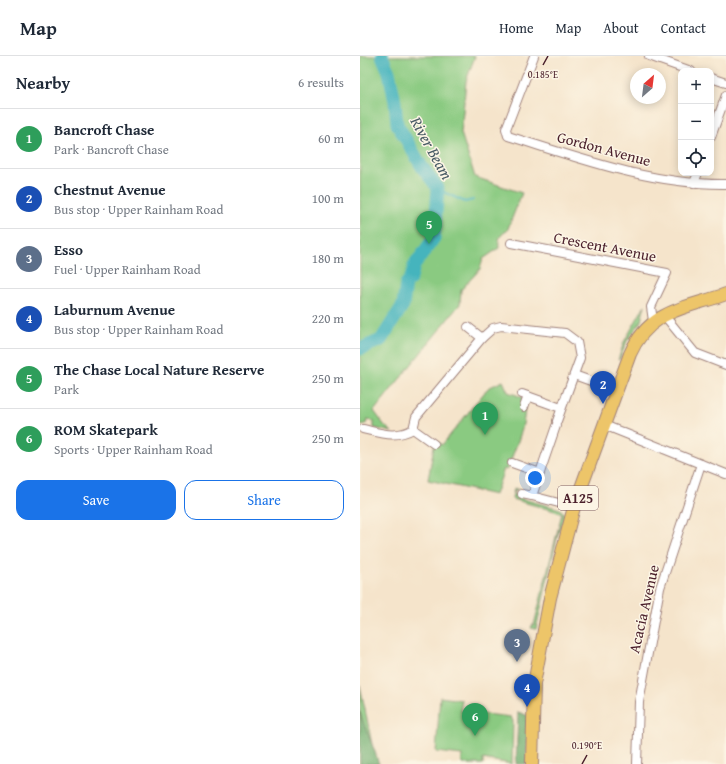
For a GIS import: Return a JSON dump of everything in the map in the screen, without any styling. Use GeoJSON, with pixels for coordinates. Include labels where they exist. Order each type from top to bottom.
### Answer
{"type":"FeatureCollection","features":[{"type":"Feature","properties":{"kind":"main road","name":"A125"},"geometry":{"type":"LineString","coordinates":[[532,764],[534,684],[543,631],[563,547],[574,507],[633,346],[641,333],[653,321],[664,315],[726,294]]}},
{"type":"Feature","properties":{"kind":"street","name":"Gordon Avenue"},"geometry":{"type":"LineString","coordinates":[[534,56],[506,129],[508,136],[620,171],[694,183],[726,184]]}},
{"type":"Feature","properties":{"kind":"street"},"geometry":{"type":"LineString","coordinates":[[649,56],[683,68]]}},
{"type":"Feature","properties":{"kind":"street"},"geometry":{"type":"LineString","coordinates":[[714,79],[726,83]]}},
{"type":"Feature","properties":{"kind":"street"},"geometry":{"type":"LineString","coordinates":[[714,129],[726,95]]}},
{"type":"Feature","properties":{"kind":"street"},"geometry":{"type":"LineString","coordinates":[[694,183],[697,176]]}},
{"type":"Feature","properties":{"kind":"street","name":"Crescent Avenue"},"geometry":{"type":"LineString","coordinates":[[511,243],[667,273],[651,307],[653,321]]}},
{"type":"Feature","properties":{"kind":"street"},"geometry":{"type":"LineString","coordinates":[[664,315],[695,353],[726,365]]}},
{"type":"Feature","properties":{"kind":"street"},"geometry":{"type":"LineString","coordinates":[[363,429],[393,436],[404,434],[413,429],[416,417],[482,338],[493,328],[501,326],[565,333],[573,337],[577,342],[580,349],[580,358],[561,408],[532,496]]}},
{"type":"Feature","properties":{"kind":"street"},"geometry":{"type":"LineString","coordinates":[[468,327],[482,338]]}},
{"type":"Feature","properties":{"kind":"street"},"geometry":{"type":"LineString","coordinates":[[574,375],[616,390]]}},
{"type":"Feature","properties":{"kind":"street"},"geometry":{"type":"LineString","coordinates":[[524,407],[525,395],[561,408]]}},
{"type":"Feature","properties":{"kind":"street"},"geometry":{"type":"LineString","coordinates":[[604,425],[726,474]]}},
{"type":"Feature","properties":{"kind":"street"},"geometry":{"type":"LineString","coordinates":[[413,429],[434,444]]}},
{"type":"Feature","properties":{"kind":"street"},"geometry":{"type":"LineString","coordinates":[[512,463],[540,473]]}},
{"type":"Feature","properties":{"kind":"street","name":"Acacia Avenue"},"geometry":{"type":"LineString","coordinates":[[637,764],[639,702],[660,588],[701,464]]}},
{"type":"Feature","properties":{"kind":"street"},"geometry":{"type":"LineString","coordinates":[[522,494],[574,507]]}},
{"type":"Feature","properties":{"kind":"green space"},"geometry":{"type":"Polygon","coordinates":[[[360,56],[475,56],[466,81],[461,133],[475,177],[522,193],[507,231],[502,234],[500,238],[499,248],[483,259],[480,269],[461,290],[460,304],[374,411],[385,426],[392,432],[374,428],[374,421],[367,420],[366,424],[360,425],[360,56]]]}},
{"type":"Feature","properties":{"kind":"green space"},"geometry":{"type":"Polygon","coordinates":[[[645,305],[641,321],[627,341],[620,359],[618,360],[624,342],[645,305]]]}},
{"type":"Feature","properties":{"kind":"green space"},"geometry":{"type":"Polygon","coordinates":[[[503,381],[508,392],[522,397],[524,414],[523,424],[517,443],[507,470],[504,469],[495,495],[428,480],[434,446],[438,442],[442,445],[488,388],[503,381]]]}},
{"type":"Feature","properties":{"kind":"green space"},"geometry":{"type":"Polygon","coordinates":[[[514,488],[520,490],[515,490],[514,494],[519,496],[519,498],[560,509],[565,514],[558,534],[536,629],[531,628],[532,625],[534,625],[562,513],[512,499],[514,488]]]}},
{"type":"Feature","properties":{"kind":"green space"},"geometry":{"type":"Polygon","coordinates":[[[360,685],[376,764],[360,764],[360,685]]]}},
{"type":"Feature","properties":{"kind":"green space"},"geometry":{"type":"Polygon","coordinates":[[[440,697],[462,700],[460,711],[511,717],[513,721],[512,764],[483,759],[483,764],[462,764],[462,755],[436,752],[440,697]]]}},
{"type":"Feature","properties":{"kind":"green space"},"geometry":{"type":"Polygon","coordinates":[[[360,712],[375,751],[379,764],[360,764],[360,712]]]}},
{"type":"Feature","properties":{"kind":"green space"},"geometry":{"type":"Polygon","coordinates":[[[518,712],[529,716],[526,764],[516,764],[518,712]]]}},
{"type":"Feature","properties":{"kind":"waterway","name":"River Beam"},"geometry":{"type":"LineString","coordinates":[[360,349],[381,340],[403,305],[406,284],[411,278],[414,266],[434,238],[438,188],[422,167],[397,124],[395,102],[389,72],[382,56]]}},
{"type":"Feature","properties":{"kind":"waterway"},"geometry":{"type":"LineString","coordinates":[[437,189],[465,202],[473,200]]}},
{"type":"Feature","properties":{"kind":"place","name":"The Chase Local Nature Reserve"},"geometry":{"type":"Point","coordinates":[429,244]}},
{"type":"Feature","properties":{"kind":"place","name":"Chestnut Avenue"},"geometry":{"type":"Point","coordinates":[603,404]}},
{"type":"Feature","properties":{"kind":"place","name":"Bancroft Chase"},"geometry":{"type":"Point","coordinates":[485,435]}},
{"type":"Feature","properties":{"kind":"place","name":"Esso"},"geometry":{"type":"Point","coordinates":[517,662]}},
{"type":"Feature","properties":{"kind":"place","name":"Laburnum Avenue"},"geometry":{"type":"Point","coordinates":[527,707]}},
{"type":"Feature","properties":{"kind":"place","name":"ROM Skatepark"},"geometry":{"type":"Point","coordinates":[475,736]}}]}
